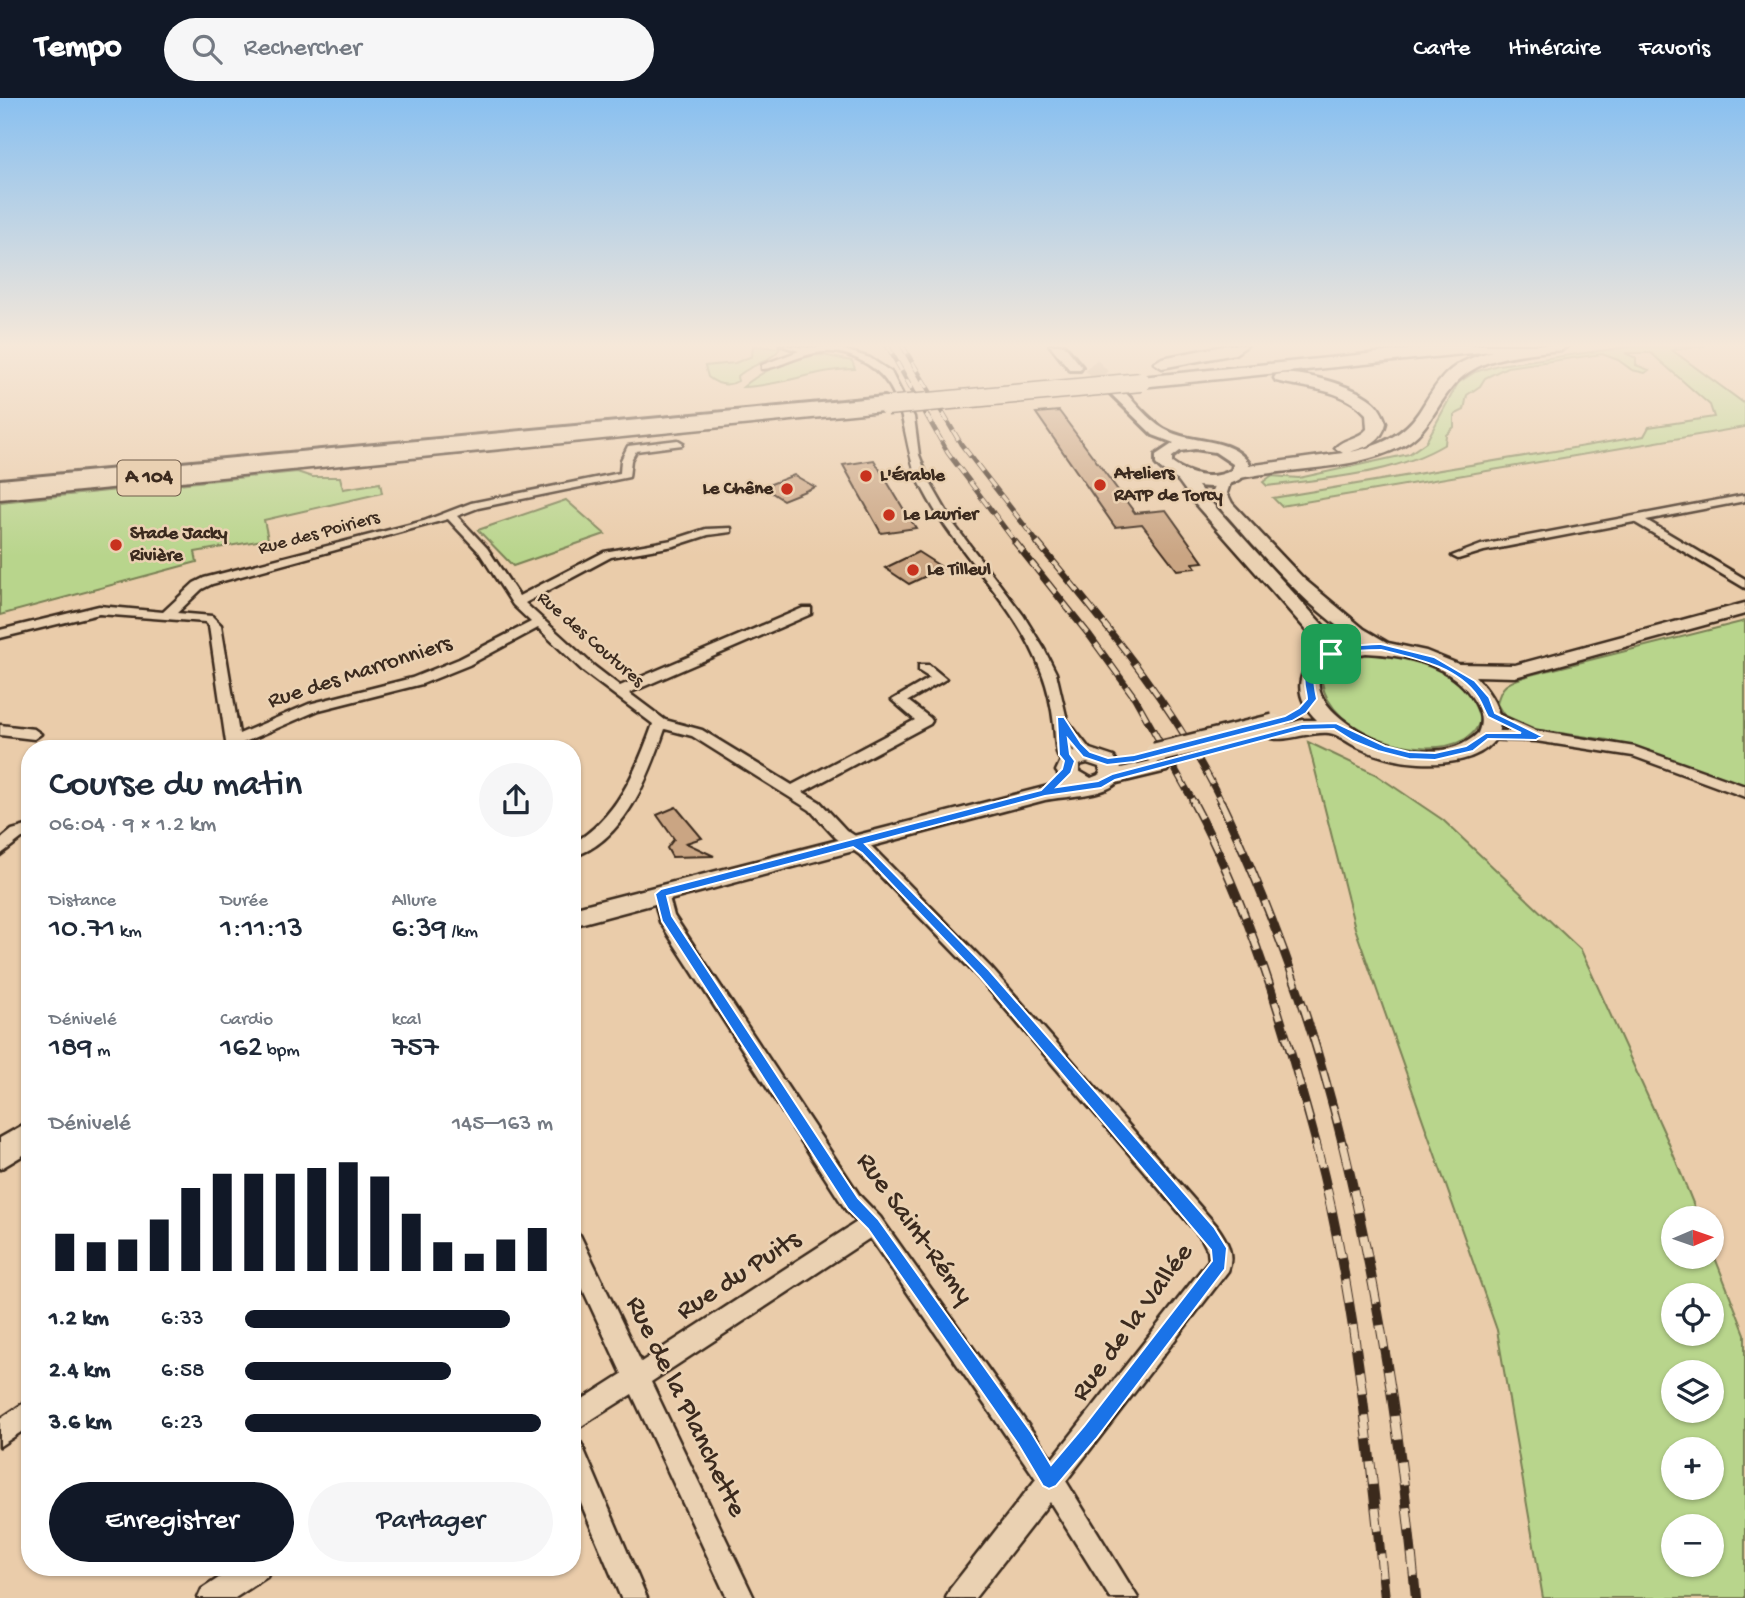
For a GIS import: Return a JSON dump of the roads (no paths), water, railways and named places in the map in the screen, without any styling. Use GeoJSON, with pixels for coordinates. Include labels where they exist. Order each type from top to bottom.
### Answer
{"type":"FeatureCollection","features":[{"type":"Feature","properties":{"kind":"highway","name":"A 104"},"geometry":{"type":"LineString","coordinates":[[0,474],[705,415]]}},
{"type":"Feature","properties":{"kind":"highway","name":"A 104"},"geometry":{"type":"LineString","coordinates":[[0,492],[740,415]]}},
{"type":"Feature","properties":{"kind":"highway"},"geometry":{"type":"LineString","coordinates":[[1233,454],[1276,457],[1344,448],[1363,441],[1375,431],[1376,418],[1373,415]]}},
{"type":"Feature","properties":{"kind":"highway"},"geometry":{"type":"LineString","coordinates":[[1240,471],[1382,449],[1408,436],[1425,415]]}},
{"type":"Feature","properties":{"kind":"main road"},"geometry":{"type":"LineString","coordinates":[[0,485],[728,415]]}},
{"type":"Feature","properties":{"kind":"main road"},"geometry":{"type":"LineString","coordinates":[[1120,415],[1156,445],[1164,455],[1164,464],[1168,468],[1183,476],[1203,481],[1223,480],[1240,471],[1241,463],[1233,454],[1158,432],[1141,415]]}},
{"type":"Feature","properties":{"kind":"main road"},"geometry":{"type":"LineString","coordinates":[[1164,455],[1175,447],[1195,444]]}},
{"type":"Feature","properties":{"kind":"main road"},"geometry":{"type":"LineString","coordinates":[[1183,476],[1202,502],[1325,639],[1331,654]]}},
{"type":"Feature","properties":{"kind":"main road"},"geometry":{"type":"LineString","coordinates":[[1223,480],[1219,493],[1226,505],[1316,601],[1340,622],[1381,647]]}},
{"type":"Feature","properties":{"kind":"main road"},"geometry":{"type":"LineString","coordinates":[[1454,670],[1515,671],[1745,608]]}},
{"type":"Feature","properties":{"kind":"main road"},"geometry":{"type":"LineString","coordinates":[[1488,706],[1471,683],[1454,670],[1419,654],[1381,647],[1353,648],[1331,654],[1317,664],[1309,677],[1312,699],[1336,726],[1357,739],[1409,755],[1435,757],[1458,753],[1479,743],[1486,736],[1492,687],[1515,671]]}},
{"type":"Feature","properties":{"kind":"main road"},"geometry":{"type":"LineString","coordinates":[[1276,728],[1303,711],[1312,699]]}},
{"type":"Feature","properties":{"kind":"main road"},"geometry":{"type":"LineString","coordinates":[[1074,762],[1110,770],[1276,728],[1336,726]]}},
{"type":"Feature","properties":{"kind":"main road"},"geometry":{"type":"LineString","coordinates":[[1074,762],[1074,780],[1088,785]]}},
{"type":"Feature","properties":{"kind":"main road"},"geometry":{"type":"LineString","coordinates":[[1045,792],[1074,762]]}},
{"type":"Feature","properties":{"kind":"main road"},"geometry":{"type":"LineString","coordinates":[[581,914],[1045,792],[1101,785],[1110,770]]}},
{"type":"Feature","properties":{"kind":"main road"},"geometry":{"type":"LineString","coordinates":[[0,1155],[21,1140]]}},
{"type":"Feature","properties":{"kind":"street"},"geometry":{"type":"LineString","coordinates":[[908,415],[914,455],[924,481],[950,527],[1030,634],[1049,673],[1065,755],[1074,762]]}},
{"type":"Feature","properties":{"kind":"street"},"geometry":{"type":"LineString","coordinates":[[450,515],[474,505],[625,475],[626,460],[632,448],[678,443]]}},
{"type":"Feature","properties":{"kind":"street"},"geometry":{"type":"LineString","coordinates":[[1458,556],[1481,548],[1745,498]]}},
{"type":"Feature","properties":{"kind":"street","name":"Rue des Coutures"},"geometry":{"type":"LineString","coordinates":[[450,515],[483,550],[517,602],[537,624],[660,723]]}},
{"type":"Feature","properties":{"kind":"street","name":"Rue des Poiriers"},"geometry":{"type":"LineString","coordinates":[[167,615],[198,586],[208,581],[450,515]]}},
{"type":"Feature","properties":{"kind":"street"},"geometry":{"type":"LineString","coordinates":[[1638,520],[1745,584]]}},
{"type":"Feature","properties":{"kind":"street"},"geometry":{"type":"LineString","coordinates":[[517,602],[608,554],[674,543],[706,532],[727,530]]}},
{"type":"Feature","properties":{"kind":"street"},"geometry":{"type":"LineString","coordinates":[[0,634],[91,611],[208,619],[215,625],[232,740]]}},
{"type":"Feature","properties":{"kind":"street"},"geometry":{"type":"LineString","coordinates":[[619,692],[807,611]]}},
{"type":"Feature","properties":{"kind":"street","name":"Rue des Marronniers"},"geometry":{"type":"LineString","coordinates":[[244,740],[314,707],[417,681],[464,662],[537,624]]}},
{"type":"Feature","properties":{"kind":"street"},"geometry":{"type":"LineString","coordinates":[[792,791],[925,721],[899,700],[939,679],[924,668]]}},
{"type":"Feature","properties":{"kind":"street"},"geometry":{"type":"LineString","coordinates":[[1488,706],[1536,736]]}},
{"type":"Feature","properties":{"kind":"street"},"geometry":{"type":"LineString","coordinates":[[581,845],[603,831],[617,814],[652,747],[660,723],[697,733],[792,791],[815,806],[841,834],[854,843]]}},
{"type":"Feature","properties":{"kind":"street"},"geometry":{"type":"LineString","coordinates":[[0,730],[33,734]]}},
{"type":"Feature","properties":{"kind":"street"},"geometry":{"type":"LineString","coordinates":[[1486,736],[1536,736],[1635,752],[1745,792]]}},
{"type":"Feature","properties":{"kind":"street"},"geometry":{"type":"LineString","coordinates":[[0,849],[21,833]]}},
{"type":"Feature","properties":{"kind":"street","name":"Rue de la Vallée"},"geometry":{"type":"LineString","coordinates":[[854,843],[866,850],[985,973],[1209,1232],[1219,1248],[1220,1263],[960,1598]]}},
{"type":"Feature","properties":{"kind":"street","name":"Rue Saint-Rémy"},"geometry":{"type":"LineString","coordinates":[[661,894],[666,917],[853,1203],[873,1224],[1024,1438],[1125,1598]]}},
{"type":"Feature","properties":{"kind":"street","name":"Rue du Puits"},"geometry":{"type":"LineString","coordinates":[[581,1414],[873,1224]]}},
{"type":"Feature","properties":{"kind":"street","name":"Rue de la Planchette"},"geometry":{"type":"LineString","coordinates":[[581,1261],[741,1598]]}},
{"type":"Feature","properties":{"kind":"street"},"geometry":{"type":"LineString","coordinates":[[0,1434],[21,1418]]}},
{"type":"Feature","properties":{"kind":"street"},"geometry":{"type":"LineString","coordinates":[[581,1473],[634,1598]]}},
{"type":"Feature","properties":{"kind":"street"},"geometry":{"type":"LineString","coordinates":[[211,1598],[245,1576]]}},
{"type":"Feature","properties":{"kind":"railway"},"geometry":{"type":"LineString","coordinates":[[927,415],[948,453],[1016,543]]}},
{"type":"Feature","properties":{"kind":"railway"},"geometry":{"type":"LineString","coordinates":[[944,415],[961,444],[1038,543]]}},
{"type":"Feature","properties":{"kind":"railway"},"geometry":{"type":"LineString","coordinates":[[1015,542],[1090,636],[1135,698],[1194,803]]}},
{"type":"Feature","properties":{"kind":"railway"},"geometry":{"type":"LineString","coordinates":[[1037,542],[1161,699],[1222,803]]}},
{"type":"Feature","properties":{"kind":"railway"},"geometry":{"type":"LineString","coordinates":[[1193,802],[1214,843],[1265,970],[1317,1146]]}},
{"type":"Feature","properties":{"kind":"railway"},"geometry":{"type":"LineString","coordinates":[[1221,802],[1291,971],[1306,1014],[1343,1146]]}},
{"type":"Feature","properties":{"kind":"railway"},"geometry":{"type":"LineString","coordinates":[[1316,1145],[1330,1200],[1351,1313],[1385,1598]]}},
{"type":"Feature","properties":{"kind":"railway"},"geometry":{"type":"LineString","coordinates":[[1343,1145],[1368,1257],[1388,1370],[1416,1598]]}},
{"type":"Feature","properties":{"kind":"place","name":"L'Érable"},"geometry":{"type":"Point","coordinates":[866,476]}},
{"type":"Feature","properties":{"kind":"place","name":"Ateliers RATP de Torcy"},"geometry":{"type":"Point","coordinates":[1100,485]}},
{"type":"Feature","properties":{"kind":"place","name":"Le Chêne"},"geometry":{"type":"Point","coordinates":[787,489]}},
{"type":"Feature","properties":{"kind":"place","name":"Le Laurier"},"geometry":{"type":"Point","coordinates":[889,515]}},
{"type":"Feature","properties":{"kind":"place","name":"Stade Jacky Rivière"},"geometry":{"type":"Point","coordinates":[116,545]}},
{"type":"Feature","properties":{"kind":"place","name":"Le Tilleul"},"geometry":{"type":"Point","coordinates":[913,570]}}]}
